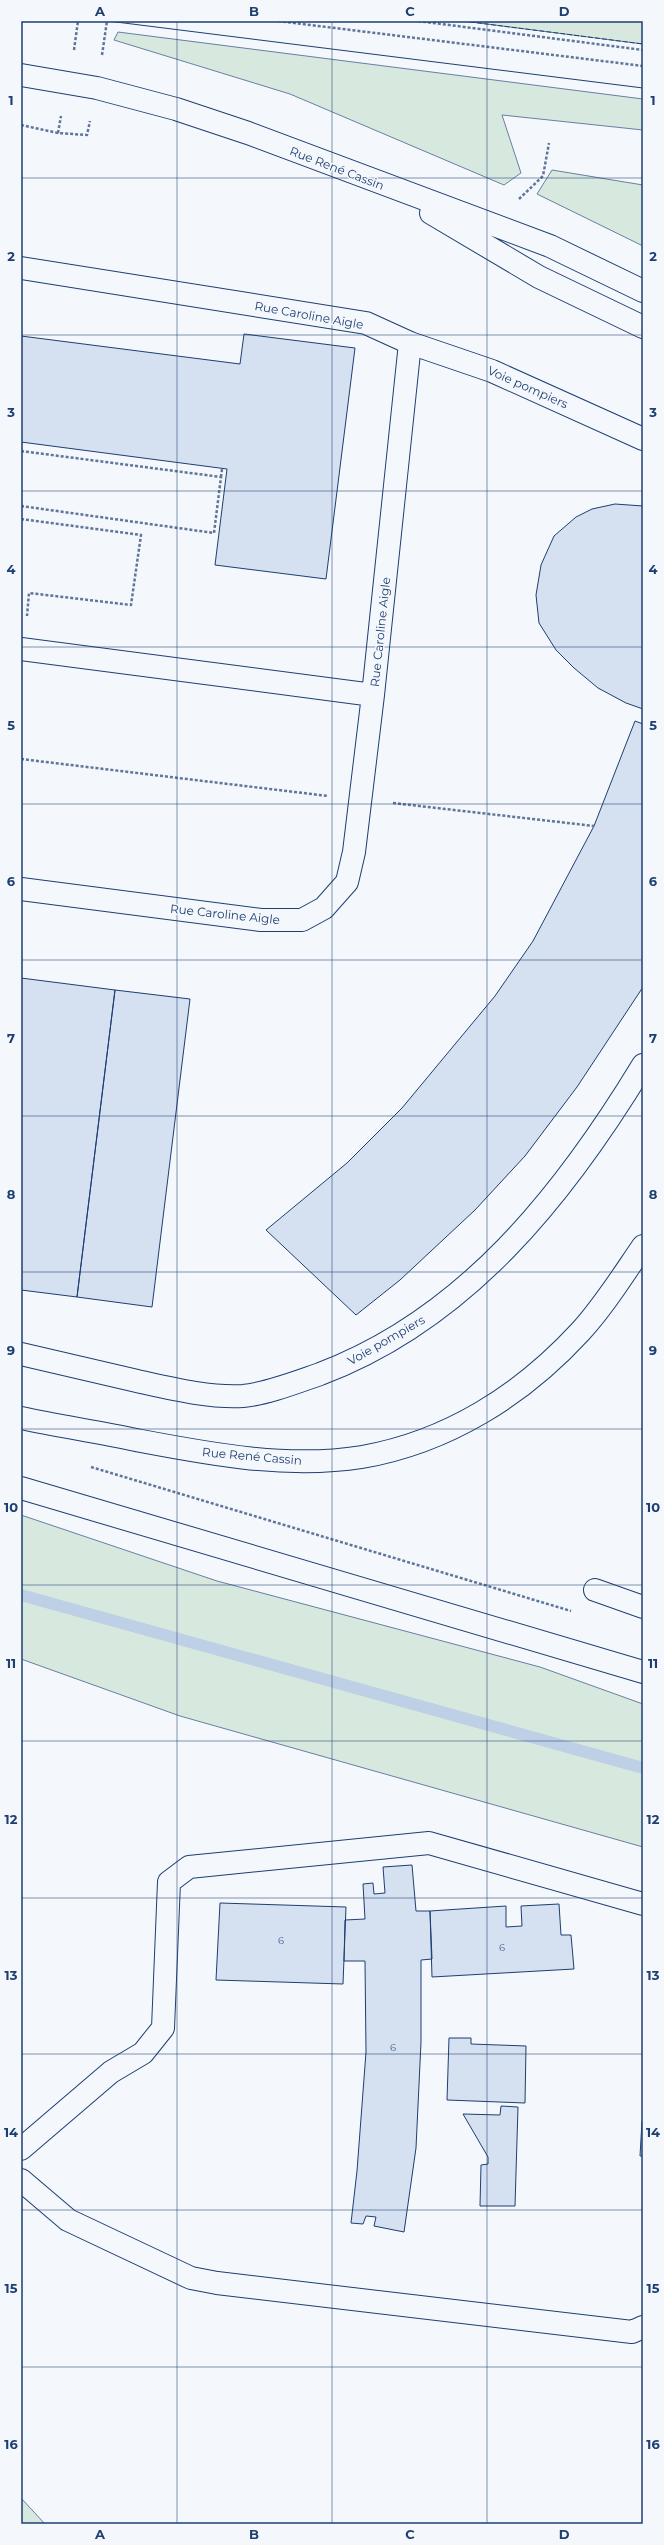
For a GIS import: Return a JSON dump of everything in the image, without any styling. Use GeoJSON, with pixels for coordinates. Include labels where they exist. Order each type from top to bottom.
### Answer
{"type":"FeatureCollection","features":[{"type":"Feature","properties":{"kind":"street","name":"Rue René Cassin"},"geometry":{"type":"LineString","coordinates":[[21,75],[97,88],[176,109],[248,133],[384,186],[550,246],[643,291]]}},
{"type":"Feature","properties":{"kind":"street"},"geometry":{"type":"LineString","coordinates":[[384,186],[539,277],[643,326]]}},
{"type":"Feature","properties":{"kind":"street","name":"Rue Caroline Aigle"},"geometry":{"type":"LineString","coordinates":[[21,268],[366,323],[410,343],[373,695],[354,852],[347,882],[324,908],[302,920],[261,920],[21,889]]}},
{"type":"Feature","properties":{"kind":"street","name":"Voie pompiers"},"geometry":{"type":"LineString","coordinates":[[410,343],[492,371],[643,439]]}},
{"type":"Feature","properties":{"kind":"street","name":"Rue Caroline Aigle"},"geometry":{"type":"LineString","coordinates":[[22,649],[373,695]]}},
{"type":"Feature","properties":{"kind":"street","name":"Voie pompiers"},"geometry":{"type":"LineString","coordinates":[[21,1354],[183,1391],[243,1396],[296,1383],[355,1360],[400,1334],[445,1304],[504,1253],[546,1206],[600,1132],[643,1065]]}},
{"type":"Feature","properties":{"kind":"street","name":"Rue René Cassin"},"geometry":{"type":"LineString","coordinates":[[21,1418],[203,1453],[263,1459],[300,1461],[362,1457],[394,1449],[448,1431],[477,1417],[530,1381],[581,1331],[603,1304],[643,1246]]}},
{"type":"Feature","properties":{"kind":"street"},"geometry":{"type":"LineString","coordinates":[[21,1488],[643,1672]]}},
{"type":"Feature","properties":{"kind":"street"},"geometry":{"type":"LineString","coordinates":[[595,1590],[643,1607]]}},
{"type":"Feature","properties":{"kind":"street"},"geometry":{"type":"LineString","coordinates":[[21,2149],[111,2072],[143,2053],[163,2028],[169,1882],[189,1867],[429,1843],[643,1904]]}},
{"type":"Feature","properties":{"kind":"street"},"geometry":{"type":"LineString","coordinates":[[21,2180],[68,2220],[191,2278],[224,2284],[632,2332],[643,2327]]}},
{"type":"Feature","properties":{"kind":"path"},"geometry":{"type":"LineString","coordinates":[[77,36],[78,21]]}},
{"type":"Feature","properties":{"kind":"path"},"geometry":{"type":"LineString","coordinates":[[278,21],[643,66]]}},
{"type":"Feature","properties":{"kind":"path"},"geometry":{"type":"LineString","coordinates":[[418,21],[643,50]]}},
{"type":"Feature","properties":{"kind":"path"},"geometry":{"type":"LineString","coordinates":[[21,125],[58,133]]}},
{"type":"Feature","properties":{"kind":"path"},"geometry":{"type":"LineString","coordinates":[[519,199],[543,176],[549,142]]}},
{"type":"Feature","properties":{"kind":"path"},"geometry":{"type":"LineString","coordinates":[[21,442],[21,450],[221,477]]}},
{"type":"Feature","properties":{"kind":"path"},"geometry":{"type":"LineString","coordinates":[[21,506],[214,533],[222,469]]}},
{"type":"Feature","properties":{"kind":"path"},"geometry":{"type":"LineString","coordinates":[[21,519],[141,535],[131,604],[29,593],[22,649]]}},
{"type":"Feature","properties":{"kind":"path"},"geometry":{"type":"LineString","coordinates":[[21,760],[594,826]]}},
{"type":"Feature","properties":{"kind":"path"},"geometry":{"type":"LineString","coordinates":[[87,1466],[574,1613]]}},
{"type":"Feature","properties":{"kind":"shaded area"},"geometry":{"type":"Polygon","coordinates":[[[463,21],[643,21],[643,44],[463,21]]]}},
{"type":"Feature","properties":{"kind":"shaded area"},"geometry":{"type":"Polygon","coordinates":[[[118,32],[643,99],[643,130],[502,115],[521,173],[504,185],[290,94],[114,40],[118,32]]]}},
{"type":"Feature","properties":{"kind":"shaded area"},"geometry":{"type":"Polygon","coordinates":[[[552,170],[643,185],[643,246],[537,194],[552,170]]]}},
{"type":"Feature","properties":{"kind":"shaded area"},"geometry":{"type":"Polygon","coordinates":[[[21,1515],[217,1581],[540,1667],[643,1704],[643,1847],[180,1716],[21,1659],[21,1515]]]}},
{"type":"Feature","properties":{"kind":"shaded area"},"geometry":{"type":"Polygon","coordinates":[[[21,2498],[45,2524],[21,2524],[21,2498]]]}},
{"type":"Feature","properties":{"kind":"building"},"geometry":{"type":"Polygon","coordinates":[[[244,334],[355,348],[326,579],[215,565],[227,469],[21,442],[21,336],[240,364],[244,334]]]}},
{"type":"Feature","properties":{"kind":"building"},"geometry":{"type":"Polygon","coordinates":[[[615,504],[643,506],[643,709],[626,703],[598,688],[574,668],[556,650],[539,623],[536,595],[541,565],[554,536],[576,517],[592,509],[615,504]]]}},
{"type":"Feature","properties":{"kind":"building"},"geometry":{"type":"Polygon","coordinates":[[[635,721],[643,724],[643,987],[577,1087],[525,1156],[475,1210],[400,1280],[356,1315],[266,1230],[347,1163],[402,1108],[495,996],[533,941],[594,826],[635,721]]]}},
{"type":"Feature","properties":{"kind":"building"},"geometry":{"type":"Polygon","coordinates":[[[21,978],[115,990],[77,1297],[21,1290],[21,978]]]}},
{"type":"Feature","properties":{"kind":"building"},"geometry":{"type":"Polygon","coordinates":[[[115,990],[190,999],[152,1307],[77,1297],[115,990]]]}},
{"type":"Feature","properties":{"kind":"building"},"geometry":{"type":"Polygon","coordinates":[[[412,1865],[416,1911],[430,1911],[432,1959],[421,1960],[421,2042],[416,2148],[404,2232],[374,2226],[376,2217],[366,2216],[363,2224],[351,2223],[357,2171],[366,2052],[365,1961],[344,1961],[345,1920],[365,1919],[363,1884],[373,1883],[374,1894],[385,1893],[383,1867],[412,1865]]]}},
{"type":"Feature","properties":{"kind":"building"},"geometry":{"type":"Polygon","coordinates":[[[220,1903],[346,1907],[343,1984],[216,1980],[220,1903]]]}},
{"type":"Feature","properties":{"kind":"building"},"geometry":{"type":"Polygon","coordinates":[[[559,1904],[561,1935],[571,1935],[574,1969],[432,1977],[430,1911],[506,1906],[506,1927],[522,1926],[521,1906],[559,1904]]]}},
{"type":"Feature","properties":{"kind":"building"},"geometry":{"type":"Polygon","coordinates":[[[449,2038],[471,2038],[471,2044],[526,2046],[525,2103],[447,2100],[449,2038]]]}},
{"type":"Feature","properties":{"kind":"building"},"geometry":{"type":"Polygon","coordinates":[[[501,2106],[518,2107],[515,2206],[480,2206],[481,2165],[488,2164],[488,2157],[463,2114],[500,2115],[501,2106]]]}},
{"type":"Feature","properties":{"kind":"building"},"geometry":{"type":"Polygon","coordinates":[[[642,2121],[643,2156],[640,2156],[642,2121]]]}},
{"type":"Feature","properties":{"kind":"waterway"},"geometry":{"type":"LineString","coordinates":[[21,1595],[643,1768]]}},
{"type":"Feature","properties":{"kind":"tram line"},"geometry":{"type":"LineString","coordinates":[[108,21],[643,88]]}},
{"type":"Feature","properties":{"kind":"fence"},"geometry":{"type":"LineString","coordinates":[[463,21],[643,44]]}}]}
